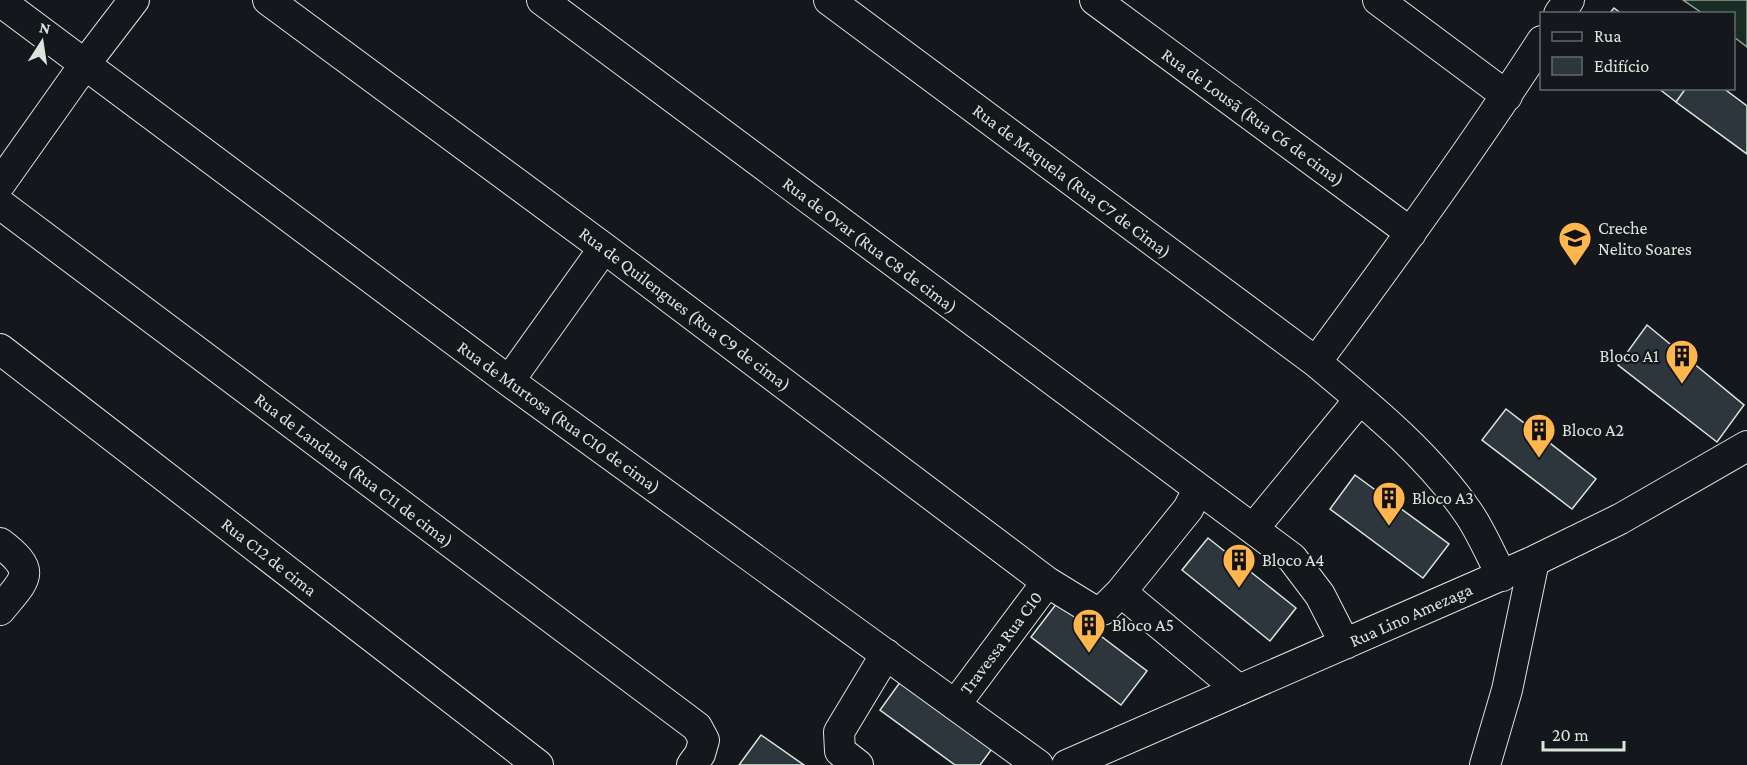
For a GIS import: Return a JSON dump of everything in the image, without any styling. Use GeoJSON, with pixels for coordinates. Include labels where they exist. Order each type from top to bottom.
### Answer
{"type":"FeatureCollection","features":[{"type":"Feature","properties":{"kind":"street","name":"Rua de Murtosa (Rua C10 de cima)"},"geometry":{"type":"LineString","coordinates":[[0,0],[509,381],[1038,765]]}},
{"type":"Feature","properties":{"kind":"street"},"geometry":{"type":"LineString","coordinates":[[0,184],[85,64],[134,0]]}},
{"type":"Feature","properties":{"kind":"street","name":"Rua de Quilengues (Rua C9 de cima)"},"geometry":{"type":"LineString","coordinates":[[268,0],[604,248],[1047,582],[1097,611],[1112,601],[1239,690]]}},
{"type":"Feature","properties":{"kind":"street","name":"Rua de Ovar (Rua C8 de cima)"},"geometry":{"type":"LineString","coordinates":[[542,0],[1191,502],[1253,529],[1292,558],[1320,595],[1345,644]]}},
{"type":"Feature","properties":{"kind":"street","name":"Rua de Maquela (Rua C7 de Cima)"},"geometry":{"type":"LineString","coordinates":[[829,0],[1316,362],[1360,399],[1411,444],[1444,480],[1471,516],[1502,576]]}},
{"type":"Feature","properties":{"kind":"street","name":"Rua de Lousã (Rua C6 de cima)"},"geometry":{"type":"LineString","coordinates":[[1095,0],[1411,233]]}},
{"type":"Feature","properties":{"kind":"street"},"geometry":{"type":"LineString","coordinates":[[1378,0],[1507,96]]}},
{"type":"Feature","properties":{"kind":"street"},"geometry":{"type":"LineString","coordinates":[[1316,362],[1411,233],[1507,96],[1540,44]]}},
{"type":"Feature","properties":{"kind":"street","name":"Rua de Landana (Rua C11 de cima)"},"geometry":{"type":"LineString","coordinates":[[0,204],[697,727],[698,752]]}},
{"type":"Feature","properties":{"kind":"street"},"geometry":{"type":"LineString","coordinates":[[509,381],[604,248]]}},
{"type":"Feature","properties":{"kind":"street","name":"Rua C12 de cima"},"geometry":{"type":"LineString","coordinates":[[0,349],[538,765]]}},
{"type":"Feature","properties":{"kind":"street"},"geometry":{"type":"LineString","coordinates":[[1253,529],[1360,399]]}},
{"type":"Feature","properties":{"kind":"street","name":"Rua Lino Amezaga"},"geometry":{"type":"LineString","coordinates":[[1067,765],[1534,561],[1620,519],[1747,446]]}},
{"type":"Feature","properties":{"kind":"street"},"geometry":{"type":"LineString","coordinates":[[1112,601],[1191,502]]}},
{"type":"Feature","properties":{"kind":"street"},"geometry":{"type":"LineString","coordinates":[[0,543],[23,563],[25,573],[22,584],[0,610]]}},
{"type":"Feature","properties":{"kind":"street"},"geometry":{"type":"LineString","coordinates":[[1485,765],[1507,690],[1534,561]]}},
{"type":"Feature","properties":{"kind":"street","name":"Travessa Rua C10"},"geometry":{"type":"LineString","coordinates":[[955,705],[1047,582]]}},
{"type":"Feature","properties":{"kind":"street"},"geometry":{"type":"LineString","coordinates":[[858,765],[840,751],[838,732],[886,654]]}},
{"type":"Feature","properties":{"kind":"green space"},"geometry":{"type":"Polygon","coordinates":[[[1683,0],[1747,0],[1747,47],[1735,38],[1735,12],[1701,12],[1683,0]]]}},
{"type":"Feature","properties":{"kind":"building"},"geometry":{"type":"Polygon","coordinates":[[[1661,90],[1685,90],[1676,102],[1661,90]]]}},
{"type":"Feature","properties":{"kind":"building"},"geometry":{"type":"Polygon","coordinates":[[[1685,90],[1726,90],[1747,106],[1747,154],[1676,102],[1685,90]]]}},
{"type":"Feature","properties":{"kind":"building","name":"Bloco A1"},"geometry":{"type":"Polygon","coordinates":[[[1647,325],[1744,405],[1717,442],[1618,365],[1647,325]]]}},
{"type":"Feature","properties":{"kind":"building","name":"Bloco A2"},"geometry":{"type":"Polygon","coordinates":[[[1506,409],[1596,479],[1572,509],[1482,440],[1506,409]]]}},
{"type":"Feature","properties":{"kind":"building","name":"Bloco A3"},"geometry":{"type":"Polygon","coordinates":[[[1355,475],[1449,544],[1423,578],[1330,509],[1355,475]]]}},
{"type":"Feature","properties":{"kind":"building","name":"Bloco A4"},"geometry":{"type":"Polygon","coordinates":[[[1208,538],[1296,608],[1270,641],[1182,570],[1208,538]]]}},
{"type":"Feature","properties":{"kind":"building","name":"Bloco A5"},"geometry":{"type":"Polygon","coordinates":[[[1057,603],[1147,671],[1121,705],[1031,637],[1057,603]]]}},
{"type":"Feature","properties":{"kind":"building"},"geometry":{"type":"Polygon","coordinates":[[[906,674],[997,742],[980,765],[955,765],[880,710],[906,674]]]}},
{"type":"Feature","properties":{"kind":"building"},"geometry":{"type":"Polygon","coordinates":[[[761,735],[804,765],[739,765],[761,735]]]}},
{"type":"Feature","properties":{"kind":"place","name":"Creche Nelito Soares"},"geometry":{"type":"Point","coordinates":[1575,267]}},
{"type":"Feature","properties":{"kind":"place","name":"Bloco A1"},"geometry":{"type":"Point","coordinates":[1682,385]}},
{"type":"Feature","properties":{"kind":"place","name":"Bloco A2"},"geometry":{"type":"Point","coordinates":[1539,459]}},
{"type":"Feature","properties":{"kind":"place","name":"Bloco A3"},"geometry":{"type":"Point","coordinates":[1389,527]}},
{"type":"Feature","properties":{"kind":"place","name":"Bloco A4"},"geometry":{"type":"Point","coordinates":[1239,589]}},
{"type":"Feature","properties":{"kind":"place","name":"Bloco A5"},"geometry":{"type":"Point","coordinates":[1089,654]}}]}
